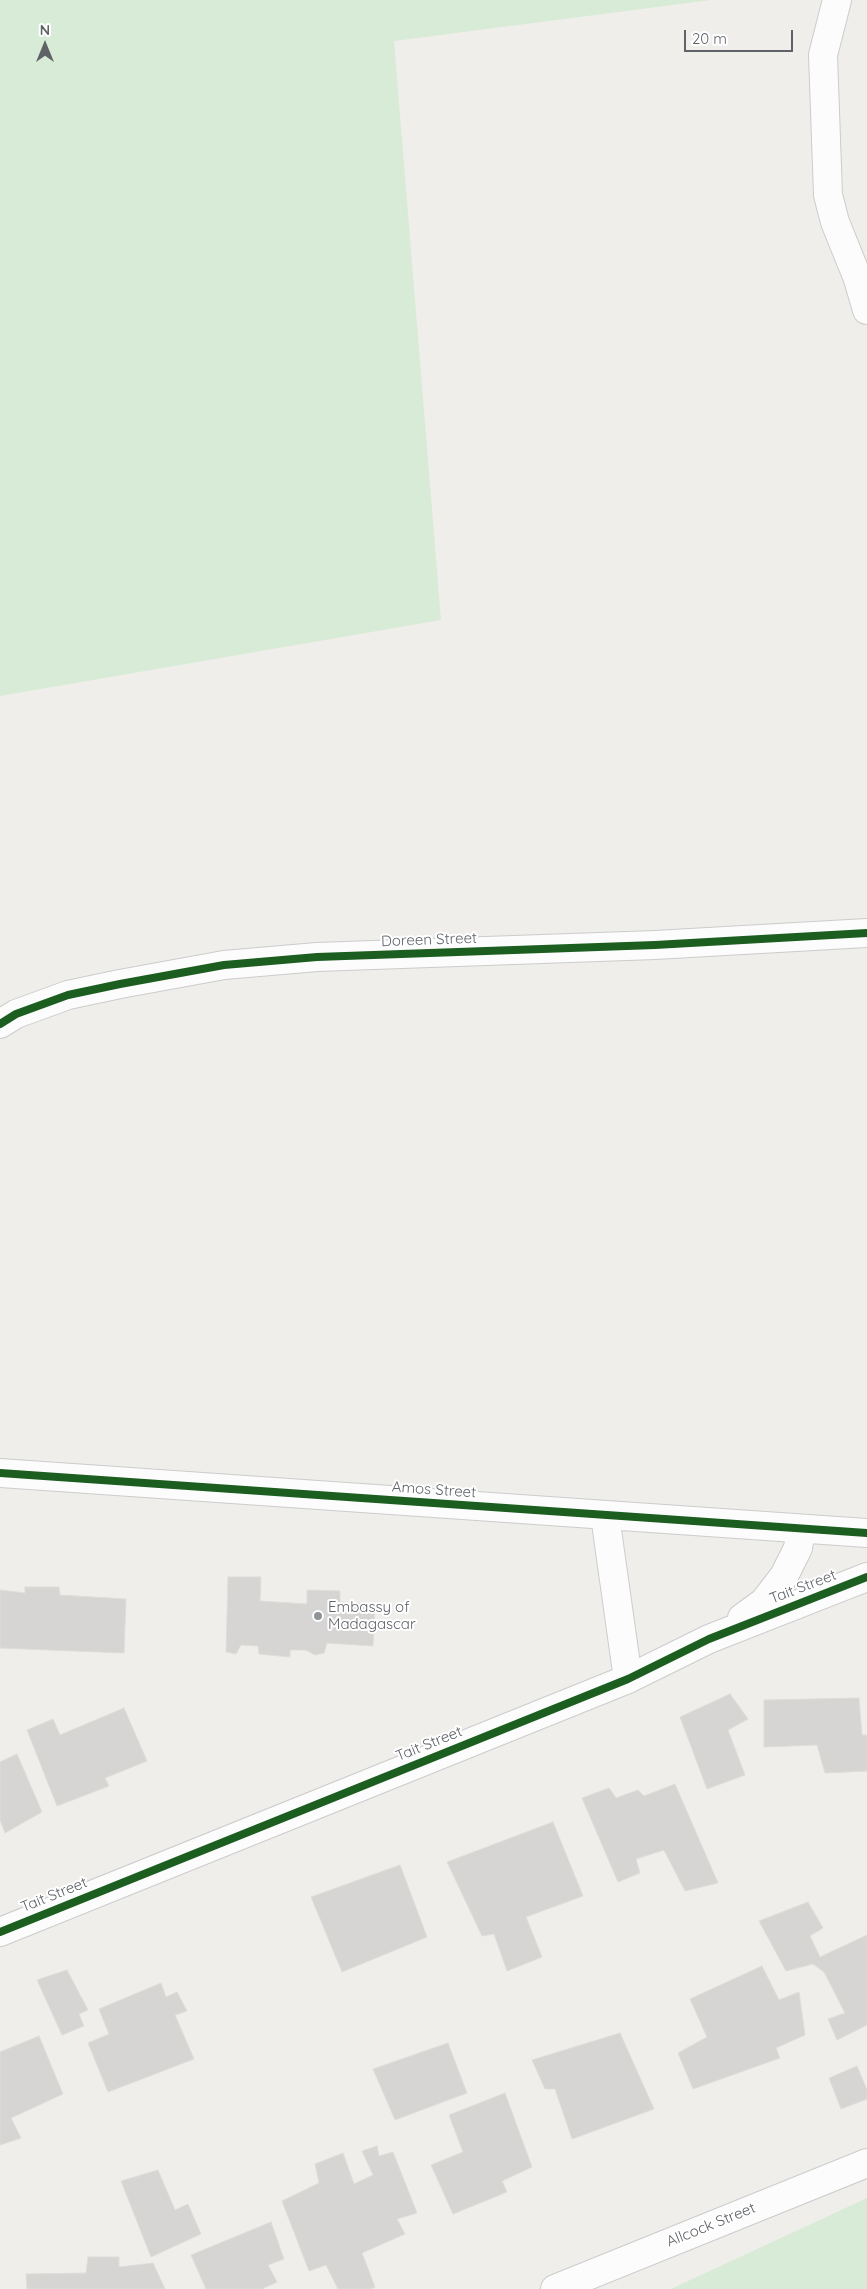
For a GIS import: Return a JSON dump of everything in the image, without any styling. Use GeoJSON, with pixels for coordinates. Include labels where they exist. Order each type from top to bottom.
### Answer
{"type":"FeatureCollection","features":[{"type":"Feature","properties":{"kind":"street"},"geometry":{"type":"LineString","coordinates":[[836,0],[823,55],[828,195],[867,310]]}},
{"type":"Feature","properties":{"kind":"street","name":"Doreen Street"},"geometry":{"type":"LineString","coordinates":[[0,1024],[16,1014],[68,995],[224,965],[317,957],[654,946],[867,933]]}},
{"type":"Feature","properties":{"kind":"street","name":"Amos Street"},"geometry":{"type":"LineString","coordinates":[[0,1472],[867,1533]]}},
{"type":"Feature","properties":{"kind":"street"},"geometry":{"type":"LineString","coordinates":[[605,1516],[628,1678]]}},
{"type":"Feature","properties":{"kind":"street"},"geometry":{"type":"LineString","coordinates":[[709,1639],[752,1611],[772,1593],[793,1561],[801,1529]]}},
{"type":"Feature","properties":{"kind":"street","name":"Tait Street"},"geometry":{"type":"LineString","coordinates":[[0,1932],[628,1678],[709,1639],[867,1577]]}},
{"type":"Feature","properties":{"kind":"street","name":"Allcock Street"},"geometry":{"type":"LineString","coordinates":[[555,2289],[867,2163]]}},
{"type":"Feature","properties":{"kind":"green space"},"geometry":{"type":"Polygon","coordinates":[[[0,0],[711,0],[394,41],[441,620],[0,696],[0,0]]]}},
{"type":"Feature","properties":{"kind":"green space"},"geometry":{"type":"Polygon","coordinates":[[[867,2198],[867,2289],[671,2289],[867,2198]]]}},
{"type":"Feature","properties":{"kind":"building"},"geometry":{"type":"Polygon","coordinates":[[[228,1577],[261,1577],[260,1601],[307,1604],[307,1590],[340,1591],[340,1602],[375,1604],[373,1646],[327,1643],[324,1653],[315,1655],[306,1650],[290,1650],[290,1657],[259,1654],[258,1646],[241,1645],[236,1654],[226,1652],[228,1577]]]}},
{"type":"Feature","properties":{"kind":"building"},"geometry":{"type":"Polygon","coordinates":[[[25,1587],[59,1587],[60,1595],[126,1599],[124,1653],[0,1648],[0,1590],[25,1593],[25,1587]]]}},
{"type":"Feature","properties":{"kind":"building"},"geometry":{"type":"Polygon","coordinates":[[[730,1694],[748,1719],[728,1730],[745,1775],[707,1789],[680,1717],[730,1694]]]}},
{"type":"Feature","properties":{"kind":"building"},"geometry":{"type":"Polygon","coordinates":[[[859,1698],[862,1735],[867,1735],[867,1771],[825,1773],[817,1745],[764,1747],[764,1700],[859,1698]]]}},
{"type":"Feature","properties":{"kind":"building"},"geometry":{"type":"Polygon","coordinates":[[[124,1708],[147,1761],[105,1778],[109,1786],[57,1806],[27,1730],[53,1719],[60,1735],[124,1708]]]}},
{"type":"Feature","properties":{"kind":"building"},"geometry":{"type":"Polygon","coordinates":[[[17,1754],[42,1812],[5,1833],[0,1820],[0,1762],[17,1754]]]}},
{"type":"Feature","properties":{"kind":"building"},"geometry":{"type":"Polygon","coordinates":[[[675,1784],[718,1883],[685,1891],[664,1850],[636,1859],[640,1873],[618,1882],[582,1798],[609,1788],[616,1798],[638,1790],[644,1796],[675,1784]]]}},
{"type":"Feature","properties":{"kind":"building"},"geometry":{"type":"Polygon","coordinates":[[[553,1822],[583,1896],[526,1917],[542,1957],[507,1971],[494,1934],[482,1936],[447,1862],[553,1822]]]}},
{"type":"Feature","properties":{"kind":"building"},"geometry":{"type":"Polygon","coordinates":[[[400,1865],[427,1937],[342,1972],[311,1897],[400,1865]]]}},
{"type":"Feature","properties":{"kind":"building"},"geometry":{"type":"Polygon","coordinates":[[[808,1902],[823,1928],[810,1936],[820,1957],[867,1935],[867,2025],[837,2040],[828,2019],[845,2013],[824,1972],[813,1964],[786,1971],[759,1921],[808,1902]]]}},
{"type":"Feature","properties":{"kind":"building"},"geometry":{"type":"Polygon","coordinates":[[[762,1966],[779,2000],[799,1992],[805,2035],[776,2048],[780,2058],[693,2089],[678,2053],[707,2037],[690,1999],[762,1966]]]}},
{"type":"Feature","properties":{"kind":"building"},"geometry":{"type":"Polygon","coordinates":[[[67,1970],[88,2010],[79,2014],[84,2026],[62,2035],[37,1980],[67,1970]]]}},
{"type":"Feature","properties":{"kind":"building"},"geometry":{"type":"Polygon","coordinates":[[[161,1983],[166,1997],[177,1992],[187,2011],[175,2015],[194,2059],[108,2092],[88,2043],[109,2034],[99,2009],[161,1983]]]}},
{"type":"Feature","properties":{"kind":"building"},"geometry":{"type":"Polygon","coordinates":[[[620,2033],[654,2109],[572,2139],[555,2089],[545,2089],[532,2060],[620,2033]]]}},
{"type":"Feature","properties":{"kind":"building"},"geometry":{"type":"Polygon","coordinates":[[[39,2036],[63,2094],[11,2118],[21,2138],[0,2145],[0,2052],[39,2036]]]}},
{"type":"Feature","properties":{"kind":"building"},"geometry":{"type":"Polygon","coordinates":[[[448,2043],[467,2093],[395,2120],[373,2069],[448,2043]]]}},
{"type":"Feature","properties":{"kind":"building"},"geometry":{"type":"Polygon","coordinates":[[[857,2066],[867,2090],[867,2099],[841,2109],[829,2078],[857,2066]]]}},
{"type":"Feature","properties":{"kind":"building"},"geometry":{"type":"Polygon","coordinates":[[[505,2093],[532,2167],[502,2181],[507,2192],[453,2214],[431,2165],[463,2152],[449,2115],[505,2093]]]}},
{"type":"Feature","properties":{"kind":"building"},"geometry":{"type":"Polygon","coordinates":[[[377,2146],[379,2156],[393,2152],[417,2213],[397,2219],[405,2234],[362,2253],[375,2287],[371,2289],[338,2289],[326,2265],[309,2271],[282,2201],[319,2183],[315,2164],[343,2153],[354,2184],[373,2175],[362,2151],[377,2146]]]}},
{"type":"Feature","properties":{"kind":"building"},"geometry":{"type":"Polygon","coordinates":[[[158,2170],[175,2210],[188,2204],[201,2234],[151,2257],[121,2181],[158,2170]]]}},
{"type":"Feature","properties":{"kind":"building"},"geometry":{"type":"Polygon","coordinates":[[[271,2222],[284,2259],[268,2265],[277,2282],[262,2289],[206,2289],[191,2255],[271,2222]]]}},
{"type":"Feature","properties":{"kind":"building"},"geometry":{"type":"Polygon","coordinates":[[[88,2257],[119,2257],[119,2267],[153,2263],[165,2289],[27,2289],[26,2274],[86,2273],[88,2257]]]}},
{"type":"Feature","properties":{"kind":"cycle path"},"geometry":{"type":"LineString","coordinates":[[0,1024],[16,1014],[68,995],[224,965],[317,957],[655,945],[867,933]]}},
{"type":"Feature","properties":{"kind":"cycle path"},"geometry":{"type":"LineString","coordinates":[[0,1473],[867,1533]]}},
{"type":"Feature","properties":{"kind":"cycle path"},"geometry":{"type":"LineString","coordinates":[[0,1932],[628,1679],[709,1639],[867,1577]]}},
{"type":"Feature","properties":{"kind":"place","name":"Embassy of Madagascar"},"geometry":{"type":"Point","coordinates":[318,1616]}}]}
